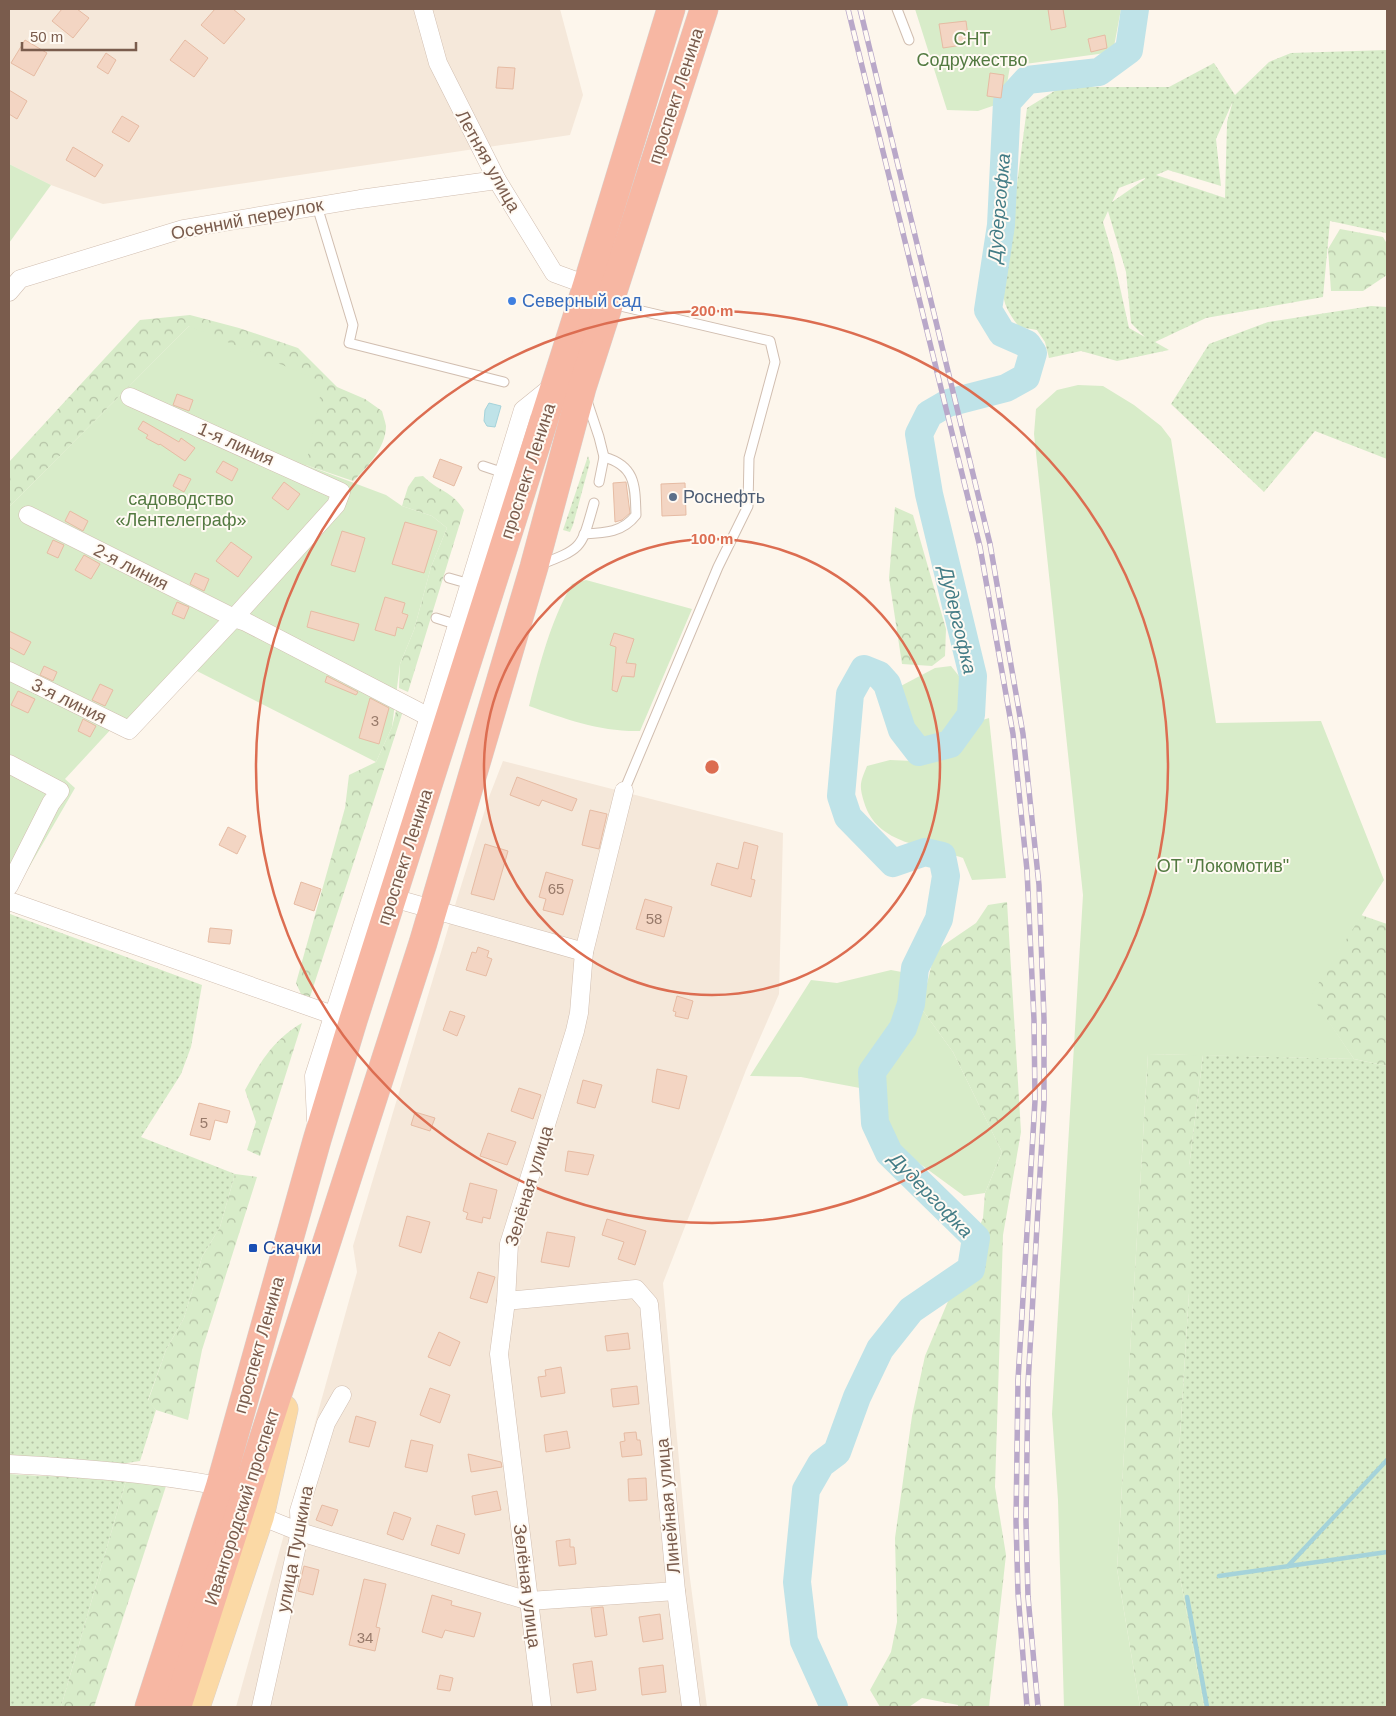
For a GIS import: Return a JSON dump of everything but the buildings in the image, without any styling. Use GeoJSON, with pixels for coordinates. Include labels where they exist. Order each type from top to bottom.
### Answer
{"type":"FeatureCollection","features":[{"type":"Feature","properties":{"kind":"highway","name":"проспект Ленина"},"geometry":{"type":"LineString","coordinates":[[307,1308],[432,911],[534,566],[587,285],[671,9]]}},
{"type":"Feature","properties":{"kind":"highway","name":"проспект Ленина"},"geometry":{"type":"LineString","coordinates":[[149,1707],[220,1486],[317,1140],[392,898],[569,386],[610,304],[704,9]]}},
{"type":"Feature","properties":{"kind":"highway","name":"Ивангородский проспект"},"geometry":{"type":"LineString","coordinates":[[177,1707],[307,1308]]}},
{"type":"Feature","properties":{"kind":"main road","name":"проспект Ленина"},"geometry":{"type":"LineString","coordinates":[[196,1707],[260,1516],[307,1308]]}},
{"type":"Feature","properties":{"kind":"street","name":"Летняя улица"},"geometry":{"type":"LineString","coordinates":[[423,9],[438,63],[497,180],[554,273],[587,285]]}},
{"type":"Feature","properties":{"kind":"street","name":"Осенний переулок"},"geometry":{"type":"LineString","coordinates":[[9,292],[20,279],[183,229],[317,206],[497,180]]}},
{"type":"Feature","properties":{"kind":"street"},"geometry":{"type":"LineString","coordinates":[[317,1140],[314,1076],[430,717],[523,410],[569,386]]}},
{"type":"Feature","properties":{"kind":"street","name":"1-я линия"},"geometry":{"type":"LineString","coordinates":[[130,397],[341,492],[336,505],[234,618]]}},
{"type":"Feature","properties":{"kind":"street","name":"2-я линия"},"geometry":{"type":"LineString","coordinates":[[28,515],[234,618],[246,622],[430,717]]}},
{"type":"Feature","properties":{"kind":"street","name":"3-я линия"},"geometry":{"type":"LineString","coordinates":[[9,671],[129,730],[234,618]]}},
{"type":"Feature","properties":{"kind":"street"},"geometry":{"type":"LineString","coordinates":[[9,764],[60,791],[50,803],[9,886]]}},
{"type":"Feature","properties":{"kind":"street","name":"Зелёная улица"},"geometry":{"type":"LineString","coordinates":[[542,1707],[499,1354],[506,1301],[509,1244],[575,1031],[579,1013],[584,952],[624,791]]}},
{"type":"Feature","properties":{"kind":"street"},"geometry":{"type":"LineString","coordinates":[[392,898],[432,911],[584,952]]}},
{"type":"Feature","properties":{"kind":"street"},"geometry":{"type":"LineString","coordinates":[[9,901],[333,1015]]}},
{"type":"Feature","properties":{"kind":"street","name":"Линейная улица"},"geometry":{"type":"LineString","coordinates":[[506,1301],[636,1289],[649,1304],[676,1591],[691,1707]]}},
{"type":"Feature","properties":{"kind":"street","name":"улица Пушкина"},"geometry":{"type":"LineString","coordinates":[[261,1707],[300,1532],[299,1511],[326,1423],[342,1395]]}},
{"type":"Feature","properties":{"kind":"street"},"geometry":{"type":"LineString","coordinates":[[9,1464],[182,1479],[220,1486]]}},
{"type":"Feature","properties":{"kind":"street"},"geometry":{"type":"LineString","coordinates":[[260,1516],[300,1532],[529,1601],[676,1591]]}},
{"type":"Feature","properties":{"kind":"lane"},"geometry":{"type":"LineString","coordinates":[[897,9],[909,40]]}},
{"type":"Feature","properties":{"kind":"lane"},"geometry":{"type":"LineString","coordinates":[[317,206],[353,325],[349,343],[504,382]]}},
{"type":"Feature","properties":{"kind":"lane"},"geometry":{"type":"LineString","coordinates":[[610,304],[770,341],[775,362],[749,458],[748,506],[718,567],[624,791]]}},
{"type":"Feature","properties":{"kind":"lane"},"geometry":{"type":"LineString","coordinates":[[569,386],[600,437],[604,456],[599,482]]}},
{"type":"Feature","properties":{"kind":"lane"},"geometry":{"type":"LineString","coordinates":[[584,534],[608,533],[628,526],[636,515],[634,484],[629,470],[615,460],[604,456]]}},
{"type":"Feature","properties":{"kind":"lane"},"geometry":{"type":"LineString","coordinates":[[483,466],[504,472]]}},
{"type":"Feature","properties":{"kind":"lane"},"geometry":{"type":"LineString","coordinates":[[534,566],[567,554],[578,547],[594,502]]}},
{"type":"Feature","properties":{"kind":"lane"},"geometry":{"type":"LineString","coordinates":[[449,578],[470,584]]}},
{"type":"Feature","properties":{"kind":"lane"},"geometry":{"type":"LineString","coordinates":[[436,618],[458,625]]}},
{"type":"Feature","properties":{"kind":"shaded area"},"geometry":{"type":"Polygon","coordinates":[[[9,9],[560,9],[583,95],[570,135],[103,204],[51,185],[9,164],[9,9]]]}},
{"type":"Feature","properties":{"kind":"shaded area"},"geometry":{"type":"Polygon","coordinates":[[[503,761],[783,833],[779,994],[746,1070],[663,1283],[689,1571],[707,1707],[236,1707],[357,1272],[353,1246],[456,902],[489,797],[503,761]]]}},
{"type":"Feature","properties":{"kind":"green space","name":"СНТ Содружество"},"geometry":{"type":"Polygon","coordinates":[[[915,9],[1121,9],[1113,52],[1010,66],[1004,102],[978,111],[947,110],[915,9]]]}},
{"type":"Feature","properties":{"kind":"green space"},"geometry":{"type":"Polygon","coordinates":[[[1387,50],[1387,237],[1386,233],[1330,221],[1323,297],[1206,318],[1155,342],[1169,350],[1117,361],[1081,351],[1049,358],[1045,342],[1037,330],[1019,327],[1007,309],[1003,295],[1027,108],[1061,87],[1169,87],[1214,63],[1235,95],[1269,62],[1291,53],[1387,50]],[[1233,101],[1216,139],[1221,186],[1168,170],[1156,175],[1225,198],[1227,122],[1233,101]],[[1145,178],[1119,188],[1112,202],[1145,178]],[[1108,211],[1103,222],[1113,256],[1129,328],[1145,337],[1131,323],[1126,272],[1108,211]]]}},
{"type":"Feature","properties":{"kind":"green space"},"geometry":{"type":"Polygon","coordinates":[[[9,164],[51,185],[9,243],[9,164]]]}},
{"type":"Feature","properties":{"kind":"green space"},"geometry":{"type":"Polygon","coordinates":[[[1340,229],[1383,237],[1387,244],[1387,275],[1363,291],[1331,291],[1328,249],[1340,229]]]}},
{"type":"Feature","properties":{"kind":"green space"},"geometry":{"type":"Polygon","coordinates":[[[1371,306],[1387,307],[1387,459],[1315,431],[1264,492],[1171,404],[1209,344],[1268,322],[1371,306]]]}},
{"type":"Feature","properties":{"kind":"green space"},"geometry":{"type":"Polygon","coordinates":[[[190,315],[239,328],[298,348],[337,387],[365,399],[382,411],[386,426],[385,434],[375,457],[353,481],[306,465],[189,326],[9,507],[9,462],[140,320],[190,315]]]}},
{"type":"Feature","properties":{"kind":"green space","name":"садоводство «Лентелеграф»"},"geometry":{"type":"Polygon","coordinates":[[[189,326],[323,382],[306,465],[386,495],[402,506],[432,516],[447,528],[431,567],[414,630],[400,664],[392,727],[376,762],[193,669],[133,734],[113,727],[65,779],[75,788],[9,902],[9,507],[189,326]]]}},
{"type":"Feature","properties":{"kind":"green space","name":"ОТ \"Локомотив\""},"geometry":{"type":"Polygon","coordinates":[[[1078,385],[1103,386],[1134,405],[1161,426],[1171,439],[1216,723],[1321,721],[1384,880],[1311,995],[1354,1059],[1148,1054],[1117,1569],[1140,1707],[1064,1707],[1058,1500],[1052,1414],[1083,895],[1034,434],[1036,409],[1057,390],[1078,385]]]}},
{"type":"Feature","properties":{"kind":"green space"},"geometry":{"type":"Polygon","coordinates":[[[588,456],[590,462],[573,525],[570,532],[563,530],[588,456]]]}},
{"type":"Feature","properties":{"kind":"green space"},"geometry":{"type":"Polygon","coordinates":[[[423,476],[454,498],[464,510],[408,692],[399,688],[400,664],[414,630],[431,567],[447,528],[432,516],[402,506],[408,487],[415,477],[423,476]]]}},
{"type":"Feature","properties":{"kind":"green space"},"geometry":{"type":"Polygon","coordinates":[[[895,507],[913,515],[946,629],[945,656],[932,666],[902,664],[889,578],[895,507]]]}},
{"type":"Feature","properties":{"kind":"green space"},"geometry":{"type":"Polygon","coordinates":[[[586,580],[692,609],[640,731],[597,727],[529,706],[546,644],[564,598],[572,584],[586,580]]]}},
{"type":"Feature","properties":{"kind":"green space"},"geometry":{"type":"Polygon","coordinates":[[[951,666],[966,685],[966,702],[956,724],[940,740],[925,742],[911,730],[897,688],[935,668],[951,666]]]}},
{"type":"Feature","properties":{"kind":"green space"},"geometry":{"type":"Polygon","coordinates":[[[397,707],[403,711],[310,997],[301,994],[296,983],[345,808],[349,775],[376,762],[392,727],[397,707]]]}},
{"type":"Feature","properties":{"kind":"green space"},"geometry":{"type":"Polygon","coordinates":[[[989,718],[1006,878],[972,880],[963,858],[905,842],[892,836],[880,827],[871,817],[864,802],[861,784],[867,766],[890,760],[914,761],[942,757],[957,746],[976,722],[989,718]]]}},
{"type":"Feature","properties":{"kind":"green space"},"geometry":{"type":"Polygon","coordinates":[[[1007,902],[1021,1132],[1003,1235],[995,1487],[1006,1555],[989,1707],[958,1707],[958,1705],[922,1698],[909,1707],[880,1707],[870,1690],[891,1652],[897,1622],[895,1538],[912,1416],[925,1356],[983,1218],[985,1193],[1002,1152],[953,1052],[921,1008],[935,951],[976,923],[988,905],[1007,902]]]}},
{"type":"Feature","properties":{"kind":"green space"},"geometry":{"type":"Polygon","coordinates":[[[10,914],[202,985],[191,1047],[181,1074],[141,1137],[235,1174],[220,1227],[202,1257],[184,1318],[166,1350],[148,1400],[156,1410],[140,1461],[107,1466],[9,1456],[10,914]]]}},
{"type":"Feature","properties":{"kind":"green space"},"geometry":{"type":"Polygon","coordinates":[[[1361,915],[1387,924],[1387,1066],[1354,1059],[1310,995],[1361,915]]]}},
{"type":"Feature","properties":{"kind":"green space"},"geometry":{"type":"Polygon","coordinates":[[[891,970],[907,973],[905,1007],[895,1029],[867,1069],[860,1088],[801,1077],[750,1076],[811,980],[837,983],[891,970]]]}},
{"type":"Feature","properties":{"kind":"green space"},"geometry":{"type":"Polygon","coordinates":[[[921,1008],[953,1052],[1002,1152],[985,1193],[964,1196],[901,1150],[887,1130],[884,1073],[901,1050],[921,1008]]]}},
{"type":"Feature","properties":{"kind":"green space"},"geometry":{"type":"Polygon","coordinates":[[[302,1023],[260,1156],[247,1150],[256,1122],[245,1090],[275,1044],[302,1023]]]}},
{"type":"Feature","properties":{"kind":"green space"},"geometry":{"type":"Polygon","coordinates":[[[1148,1054],[1203,1055],[1189,1167],[1189,1293],[1179,1452],[1180,1577],[1204,1707],[1140,1707],[1117,1569],[1148,1054]]]}},
{"type":"Feature","properties":{"kind":"green space"},"geometry":{"type":"Polygon","coordinates":[[[1203,1055],[1354,1059],[1387,1066],[1387,1707],[1204,1707],[1180,1577],[1179,1452],[1189,1293],[1189,1167],[1203,1055]]]}},
{"type":"Feature","properties":{"kind":"green space"},"geometry":{"type":"Polygon","coordinates":[[[235,1174],[257,1177],[202,1350],[188,1420],[156,1410],[148,1401],[166,1350],[184,1318],[202,1257],[220,1227],[235,1174]]]}},
{"type":"Feature","properties":{"kind":"green space"},"geometry":{"type":"Polygon","coordinates":[[[9,1474],[126,1481],[61,1707],[9,1707],[9,1474]]]}},
{"type":"Feature","properties":{"kind":"green space"},"geometry":{"type":"Polygon","coordinates":[[[126,1481],[166,1486],[94,1707],[61,1707],[126,1481]]]}},
{"type":"Feature","properties":{"kind":"water"},"geometry":{"type":"Polygon","coordinates":[[[489,403],[501,406],[495,427],[487,426],[484,421],[485,410],[489,403]]]}},
{"type":"Feature","properties":{"kind":"waterway","name":"Дудергофка"},"geometry":{"type":"LineString","coordinates":[[834,1707],[804,1641],[797,1582],[806,1490],[821,1464],[837,1452],[857,1397],[880,1349],[911,1310],[971,1269],[976,1238],[889,1153],[875,1123],[872,1072],[903,1028],[911,1004],[915,968],[939,919],[946,876],[942,856],[925,852],[893,863],[848,817],[841,796],[850,694],[864,669],[879,675],[887,684],[902,730],[919,752],[950,744],[971,715],[973,676],[929,494],[919,434],[929,414],[948,403],[1006,388],[1026,377],[1033,353],[1027,344],[1002,333],[988,310],[1001,225],[1007,102],[1027,80],[1099,72],[1129,50],[1135,9]]}},
{"type":"Feature","properties":{"kind":"waterway"},"geometry":{"type":"LineString","coordinates":[[1288,1566],[1387,1460]]}},
{"type":"Feature","properties":{"kind":"waterway"},"geometry":{"type":"LineString","coordinates":[[1219,1576],[1387,1552]]}},
{"type":"Feature","properties":{"kind":"waterway"},"geometry":{"type":"LineString","coordinates":[[1187,1597],[1207,1707]]}},
{"type":"Feature","properties":{"kind":"railway"},"geometry":{"type":"LineString","coordinates":[[848,9],[980,547],[1013,734],[1027,870],[1034,1020],[1035,1101],[1018,1380],[1016,1521],[1018,1593],[1027,1707]]}},
{"type":"Feature","properties":{"kind":"railway"},"geometry":{"type":"LineString","coordinates":[[860,9],[990,544],[1023,734],[1039,885],[1044,1019],[1044,1103],[1028,1384],[1026,1520],[1028,1597],[1038,1707]]}},
{"type":"Feature","properties":{"kind":"place","name":"Северный сад"},"geometry":{"type":"Point","coordinates":[512,301]}},
{"type":"Feature","properties":{"kind":"place","name":"Роснефть"},"geometry":{"type":"Point","coordinates":[673,497]}},
{"type":"Feature","properties":{"kind":"place","name":"Скачки"},"geometry":{"type":"Point","coordinates":[253,1248]}}]}
